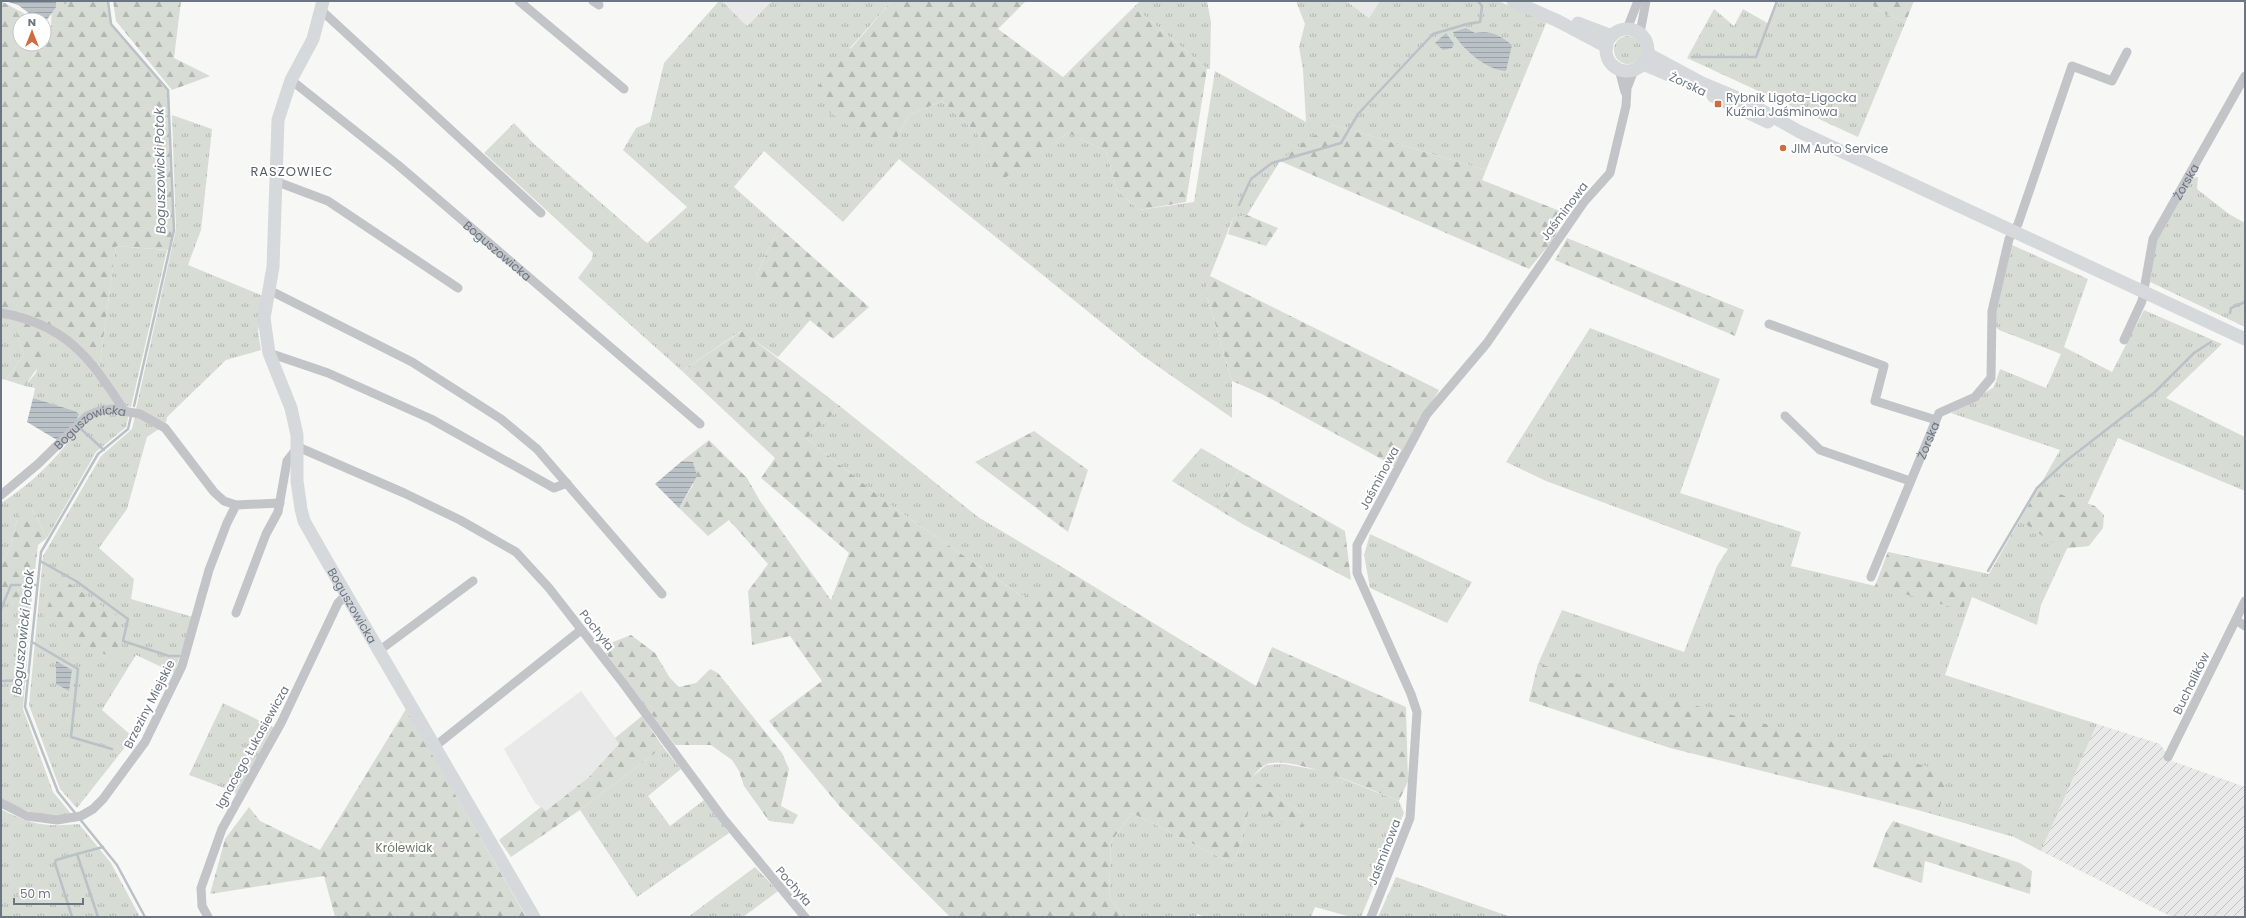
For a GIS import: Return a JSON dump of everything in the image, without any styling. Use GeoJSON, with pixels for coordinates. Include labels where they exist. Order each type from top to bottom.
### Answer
{"type":"FeatureCollection","features":[{"type":"Feature","properties":{"kind":"street"},"geometry":{"type":"LineString","coordinates":[[519,1],[624,89]]}},
{"type":"Feature","properties":{"kind":"street"},"geometry":{"type":"LineString","coordinates":[[1513,1],[1609,42]]}},
{"type":"Feature","properties":{"kind":"street"},"geometry":{"type":"LineString","coordinates":[[1532,1],[1609,42]]}},
{"type":"Feature","properties":{"kind":"street"},"geometry":{"type":"LineString","coordinates":[[1634,31],[1638,1]]}},
{"type":"Feature","properties":{"kind":"street"},"geometry":{"type":"LineString","coordinates":[[1634,31],[1646,1]]}},
{"type":"Feature","properties":{"kind":"street","name":"Boguszowicka"},"geometry":{"type":"LineString","coordinates":[[534,917],[304,521],[297,481],[297,435],[291,408],[269,353],[264,318],[273,267],[278,120],[292,80],[313,39],[322,6],[541,213]]}},
{"type":"Feature","properties":{"kind":"street"},"geometry":{"type":"LineString","coordinates":[[1634,31],[1646,42],[1642,63],[1619,69],[1608,59],[1609,42],[1617,32],[1634,31]]}},
{"type":"Feature","properties":{"kind":"street"},"geometry":{"type":"LineString","coordinates":[[2014,231],[2018,224],[2072,66],[2112,81],[2127,52]]}},
{"type":"Feature","properties":{"kind":"street","name":"Jaśminowa"},"geometry":{"type":"LineString","coordinates":[[1626,96],[1642,63]]}},
{"type":"Feature","properties":{"kind":"street","name":"Żorska"},"geometry":{"type":"LineString","coordinates":[[1642,63],[1765,121],[1800,132],[2245,339]]}},
{"type":"Feature","properties":{"kind":"street","name":"Jaśminowa"},"geometry":{"type":"LineString","coordinates":[[1371,917],[1410,818],[1417,712],[1412,694],[1357,573],[1357,545],[1428,414],[1487,343],[1584,202],[1610,173],[1626,106],[1626,96],[1619,69]]}},
{"type":"Feature","properties":{"kind":"street","name":"Żorska"},"geometry":{"type":"LineString","coordinates":[[2144,293],[2153,239],[2245,76]]}},
{"type":"Feature","properties":{"kind":"street","name":"Boguszowicka"},"geometry":{"type":"LineString","coordinates":[[292,80],[398,165],[700,424]]}},
{"type":"Feature","properties":{"kind":"street"},"geometry":{"type":"LineString","coordinates":[[275,181],[328,201],[458,288]]}},
{"type":"Feature","properties":{"kind":"street","name":"Żorska"},"geometry":{"type":"LineString","coordinates":[[1871,577],[1939,413],[1975,397],[1991,378],[1992,312],[2009,239],[2014,231]]}},
{"type":"Feature","properties":{"kind":"street"},"geometry":{"type":"LineString","coordinates":[[269,290],[412,362],[501,419],[537,448],[662,594]]}},
{"type":"Feature","properties":{"kind":"street"},"geometry":{"type":"LineString","coordinates":[[2124,340],[2144,293]]}},
{"type":"Feature","properties":{"kind":"street"},"geometry":{"type":"LineString","coordinates":[[1,313],[26,317],[46,326],[71,343],[90,361],[123,410]]}},
{"type":"Feature","properties":{"kind":"street"},"geometry":{"type":"LineString","coordinates":[[1769,324],[1884,366],[1875,401],[1936,420]]}},
{"type":"Feature","properties":{"kind":"street"},"geometry":{"type":"LineString","coordinates":[[269,353],[328,373],[431,419],[554,488],[567,483]]}},
{"type":"Feature","properties":{"kind":"street","name":"Boguszowicka"},"geometry":{"type":"LineString","coordinates":[[1,495],[38,464],[87,416],[99,411],[123,410],[140,414],[165,428],[214,492],[224,501],[236,505],[280,503]]}},
{"type":"Feature","properties":{"kind":"street"},"geometry":{"type":"LineString","coordinates":[[1785,416],[1820,450],[1910,481]]}},
{"type":"Feature","properties":{"kind":"street"},"geometry":{"type":"LineString","coordinates":[[236,613],[266,534],[278,512],[287,461],[298,447]]}},
{"type":"Feature","properties":{"kind":"street","name":"Pochyła"},"geometry":{"type":"LineString","coordinates":[[298,447],[404,492],[460,520],[516,552],[550,588],[623,683],[722,817],[805,917]]}},
{"type":"Feature","properties":{"kind":"street","name":"Brzeziny Miejskie"},"geometry":{"type":"LineString","coordinates":[[1,803],[35,818],[78,817],[93,809],[103,800],[138,754],[184,661],[209,570],[226,524],[236,505]]}},
{"type":"Feature","properties":{"kind":"street","name":"Boguszowicka"},"geometry":{"type":"LineString","coordinates":[[380,650],[473,581]]}},
{"type":"Feature","properties":{"kind":"street","name":"Ignacego Łukasiewicza"},"geometry":{"type":"LineString","coordinates":[[208,917],[202,906],[201,888],[222,829],[281,723],[338,603],[346,595]]}},
{"type":"Feature","properties":{"kind":"street","name":"Buchalików"},"geometry":{"type":"LineString","coordinates":[[2168,757],[2245,601]]}},
{"type":"Feature","properties":{"kind":"street"},"geometry":{"type":"LineString","coordinates":[[2236,620],[2245,626]]}},
{"type":"Feature","properties":{"kind":"street"},"geometry":{"type":"LineString","coordinates":[[434,747],[581,630]]}},
{"type":"Feature","properties":{"kind":"shaded area"},"geometry":{"type":"Polygon","coordinates":[[[5,1],[56,1],[56,7],[52,13],[27,12],[18,5],[5,1]]]}},
{"type":"Feature","properties":{"kind":"shaded area"},"geometry":{"type":"Polygon","coordinates":[[[722,1],[772,1],[747,26],[722,1]]]}},
{"type":"Feature","properties":{"kind":"shaded area"},"geometry":{"type":"Polygon","coordinates":[[[1346,1],[1380,1],[1369,18],[1346,1]]]}},
{"type":"Feature","properties":{"kind":"shaded area"},"geometry":{"type":"Polygon","coordinates":[[[1466,28],[1475,33],[1486,32],[1495,34],[1512,45],[1506,71],[1490,67],[1475,57],[1462,45],[1453,32],[1466,28]]]}},
{"type":"Feature","properties":{"kind":"shaded area"},"geometry":{"type":"Polygon","coordinates":[[[1446,33],[1454,44],[1452,48],[1443,50],[1435,43],[1446,33]]]}},
{"type":"Feature","properties":{"kind":"shaded area"},"geometry":{"type":"Polygon","coordinates":[[[33,398],[75,411],[79,414],[76,421],[57,440],[27,422],[33,398]]]}},
{"type":"Feature","properties":{"kind":"shaded area"},"geometry":{"type":"Polygon","coordinates":[[[682,461],[693,462],[697,476],[679,508],[655,484],[682,461]]]}},
{"type":"Feature","properties":{"kind":"shaded area"},"geometry":{"type":"Polygon","coordinates":[[[56,661],[72,670],[69,691],[56,684],[56,661]]]}},
{"type":"Feature","properties":{"kind":"shaded area"},"geometry":{"type":"Polygon","coordinates":[[[581,691],[620,744],[589,777],[546,811],[535,803],[504,749],[581,691]]]}},
{"type":"Feature","properties":{"kind":"shaded area"},"geometry":{"type":"Polygon","coordinates":[[[2097,724],[2160,744],[2172,761],[2245,787],[2245,917],[2172,917],[2041,851],[2097,724]]]}},
{"type":"Feature","properties":{"kind":"green space"},"geometry":{"type":"Polygon","coordinates":[[[1,1],[21,12],[12,12],[12,52],[52,52],[52,1],[108,1],[111,24],[168,90],[174,230],[169,250],[116,246],[99,369],[45,329],[44,358],[25,386],[6,380],[24,355],[16,331],[16,320],[1,312],[1,1]]]}},
{"type":"Feature","properties":{"kind":"green space"},"geometry":{"type":"Polygon","coordinates":[[[113,1],[181,1],[174,58],[210,76],[172,90],[116,21],[113,1]]]}},
{"type":"Feature","properties":{"kind":"green space"},"geometry":{"type":"Polygon","coordinates":[[[719,1],[722,1],[747,26],[772,1],[892,1],[850,48],[897,138],[909,115],[942,101],[977,133],[998,182],[1068,133],[1106,151],[1117,190],[1139,210],[1194,202],[1215,71],[1306,122],[1303,70],[1299,47],[1305,24],[1296,1],[1346,1],[1369,18],[1380,1],[1498,1],[1547,21],[1486,170],[1333,125],[1280,161],[1247,215],[1233,218],[1210,276],[1207,297],[1232,381],[1232,418],[1143,356],[899,159],[843,222],[764,151],[734,187],[779,227],[756,276],[811,319],[778,357],[741,331],[682,371],[578,278],[592,259],[593,253],[484,153],[514,123],[534,144],[647,243],[687,207],[623,150],[636,128],[650,122],[664,63],[719,1]]]}},
{"type":"Feature","properties":{"kind":"green space"},"geometry":{"type":"Polygon","coordinates":[[[892,1],[1026,1],[998,29],[1063,77],[1134,7],[1207,69],[1186,202],[1139,210],[1117,190],[1106,151],[1068,133],[998,183],[977,133],[942,101],[909,115],[897,138],[871,142],[828,111],[819,85],[892,1]]]}},
{"type":"Feature","properties":{"kind":"green space"},"geometry":{"type":"Polygon","coordinates":[[[1140,1],[1207,1],[1211,22],[1210,69],[1207,69],[1134,7],[1140,1]]]}},
{"type":"Feature","properties":{"kind":"green space"},"geometry":{"type":"Polygon","coordinates":[[[1778,1],[1872,1],[1874,8],[1894,18],[1906,21],[1858,137],[1687,58],[1714,9],[1734,26],[1743,9],[1769,24],[1778,1]]]}},
{"type":"Feature","properties":{"kind":"green space"},"geometry":{"type":"Polygon","coordinates":[[[1872,1],[1914,1],[1906,21],[1894,18],[1874,8],[1872,1]]]}},
{"type":"Feature","properties":{"kind":"green space"},"geometry":{"type":"Polygon","coordinates":[[[1628,36],[1634,37],[1638,40],[1641,44],[1641,56],[1638,60],[1634,63],[1628,64],[1622,63],[1618,60],[1615,56],[1614,50],[1615,44],[1618,40],[1622,37],[1628,36]]]}},
{"type":"Feature","properties":{"kind":"green space"},"geometry":{"type":"Polygon","coordinates":[[[172,115],[212,129],[201,230],[188,265],[263,296],[258,332],[261,350],[226,360],[167,417],[166,423],[136,409],[176,229],[172,115]]]}},
{"type":"Feature","properties":{"kind":"green space"},"geometry":{"type":"Polygon","coordinates":[[[1333,125],[1486,170],[1482,180],[1565,213],[1553,240],[1529,269],[1280,161],[1305,141],[1333,125]]]}},
{"type":"Feature","properties":{"kind":"green space"},"geometry":{"type":"Polygon","coordinates":[[[2198,177],[2197,189],[2229,214],[2245,223],[2245,327],[2150,282],[2156,242],[2192,178],[2198,177]]]}},
{"type":"Feature","properties":{"kind":"green space"},"geometry":{"type":"Polygon","coordinates":[[[1247,215],[1278,228],[1266,246],[1228,234],[1233,218],[1247,215]]]}},
{"type":"Feature","properties":{"kind":"green space"},"geometry":{"type":"Polygon","coordinates":[[[779,227],[869,307],[833,339],[756,276],[779,227]]]}},
{"type":"Feature","properties":{"kind":"green space"},"geometry":{"type":"Polygon","coordinates":[[[1567,238],[1744,310],[1735,336],[1555,260],[1567,238]]]}},
{"type":"Feature","properties":{"kind":"green space"},"geometry":{"type":"Polygon","coordinates":[[[2012,245],[2088,279],[2064,347],[2112,372],[2144,310],[2222,344],[2166,398],[2245,437],[2245,491],[2118,438],[2041,605],[2037,625],[1972,597],[1945,675],[2097,724],[2041,851],[2014,837],[1529,701],[1538,664],[1562,610],[1684,652],[1717,566],[1728,549],[1546,481],[1506,462],[1590,328],[1720,379],[1680,493],[1801,532],[1791,566],[1875,586],[1888,552],[1989,574],[2060,450],[1951,413],[1994,387],[2000,369],[2046,388],[2061,354],[1999,330],[1992,323],[2012,245]]]}},
{"type":"Feature","properties":{"kind":"green space"},"geometry":{"type":"Polygon","coordinates":[[[116,246],[167,250],[131,407],[126,406],[99,369],[116,246]]]}},
{"type":"Feature","properties":{"kind":"green space"},"geometry":{"type":"Polygon","coordinates":[[[1210,276],[1439,390],[1396,467],[1262,394],[1232,381],[1205,290],[1210,276]]]}},
{"type":"Feature","properties":{"kind":"green space"},"geometry":{"type":"Polygon","coordinates":[[[1,316],[16,320],[16,331],[24,355],[6,380],[1,379],[1,316]]]}},
{"type":"Feature","properties":{"kind":"green space"},"geometry":{"type":"Polygon","coordinates":[[[45,328],[80,353],[115,402],[116,406],[76,421],[75,411],[33,398],[35,388],[25,386],[36,373],[45,328]]]}},
{"type":"Feature","properties":{"kind":"green space"},"geometry":{"type":"Polygon","coordinates":[[[742,331],[841,407],[806,438],[889,504],[1020,595],[1040,599],[1067,570],[1256,686],[1272,647],[1406,707],[1408,781],[1399,801],[1352,782],[1313,769],[1295,764],[1267,764],[1251,779],[1302,813],[1303,833],[1250,806],[1238,852],[1231,863],[1132,813],[1111,842],[1109,898],[1124,917],[950,917],[841,808],[769,721],[822,681],[790,636],[752,645],[748,591],[768,564],[729,520],[708,536],[679,508],[693,485],[693,463],[682,461],[709,440],[747,478],[760,501],[831,600],[849,553],[761,478],[775,458],[682,371],[742,331]]]}},
{"type":"Feature","properties":{"kind":"green space"},"geometry":{"type":"Polygon","coordinates":[[[841,407],[978,517],[1067,570],[1040,600],[1020,595],[889,504],[806,438],[841,407]]]}},
{"type":"Feature","properties":{"kind":"green space"},"geometry":{"type":"Polygon","coordinates":[[[120,413],[129,414],[126,427],[96,452],[47,538],[32,509],[17,519],[11,546],[3,561],[1,561],[1,503],[19,491],[43,470],[83,424],[98,416],[120,413]]]}},
{"type":"Feature","properties":{"kind":"green space"},"geometry":{"type":"Polygon","coordinates":[[[135,416],[159,429],[147,437],[127,509],[99,548],[134,579],[131,599],[193,617],[174,673],[136,655],[102,710],[133,737],[77,808],[60,789],[29,705],[43,556],[101,456],[132,429],[135,416]]]}},
{"type":"Feature","properties":{"kind":"green space"},"geometry":{"type":"Polygon","coordinates":[[[1034,431],[1088,470],[1068,532],[975,462],[1034,431]]]}},
{"type":"Feature","properties":{"kind":"green space"},"geometry":{"type":"Polygon","coordinates":[[[1201,448],[1239,470],[1216,508],[1172,481],[1201,448]]]}},
{"type":"Feature","properties":{"kind":"green space"},"geometry":{"type":"Polygon","coordinates":[[[1239,470],[1345,531],[1351,580],[1244,525],[1216,508],[1239,470]]]}},
{"type":"Feature","properties":{"kind":"green space"},"geometry":{"type":"Polygon","coordinates":[[[2039,487],[2095,506],[2104,515],[2103,528],[2089,546],[2061,549],[2020,520],[2039,487]]]}},
{"type":"Feature","properties":{"kind":"green space"},"geometry":{"type":"Polygon","coordinates":[[[23,508],[32,509],[47,538],[38,545],[31,606],[14,606],[6,590],[1,586],[1,561],[3,561],[11,546],[17,519],[23,508]]]}},
{"type":"Feature","properties":{"kind":"green space"},"geometry":{"type":"Polygon","coordinates":[[[1370,534],[1472,582],[1447,623],[1370,588],[1364,555],[1370,534]]]}},
{"type":"Feature","properties":{"kind":"green space"},"geometry":{"type":"Polygon","coordinates":[[[1888,552],[1965,569],[1967,598],[1963,610],[1875,586],[1888,552]]]}},
{"type":"Feature","properties":{"kind":"green space"},"geometry":{"type":"Polygon","coordinates":[[[61,578],[120,618],[118,643],[121,661],[90,648],[43,616],[61,578]]]}},
{"type":"Feature","properties":{"kind":"green space"},"geometry":{"type":"Polygon","coordinates":[[[1,586],[6,590],[14,606],[31,606],[23,709],[53,792],[73,816],[44,815],[28,811],[1,799],[1,586]]]}},
{"type":"Feature","properties":{"kind":"green space"},"geometry":{"type":"Polygon","coordinates":[[[631,635],[655,653],[670,678],[679,687],[696,683],[710,669],[718,673],[782,753],[789,769],[781,806],[798,815],[793,824],[769,821],[744,786],[739,771],[732,760],[711,745],[675,745],[605,652],[613,642],[631,635]]]}},
{"type":"Feature","properties":{"kind":"green space"},"geometry":{"type":"Polygon","coordinates":[[[1538,664],[1948,772],[1938,815],[1670,748],[1529,701],[1538,664]]]}},
{"type":"Feature","properties":{"kind":"green space"},"geometry":{"type":"Polygon","coordinates":[[[223,703],[275,728],[236,795],[235,792],[189,775],[223,703]]]}},
{"type":"Feature","properties":{"kind":"green space","name":"Królewiak"},"geometry":{"type":"Polygon","coordinates":[[[406,709],[526,917],[335,917],[324,876],[210,894],[225,839],[249,807],[260,821],[320,850],[406,709]]]}},
{"type":"Feature","properties":{"kind":"green space"},"geometry":{"type":"Polygon","coordinates":[[[642,716],[663,747],[580,810],[511,857],[499,840],[541,807],[546,811],[589,777],[619,744],[615,738],[642,716]]]}},
{"type":"Feature","properties":{"kind":"green space"},"geometry":{"type":"Polygon","coordinates":[[[663,747],[681,769],[648,796],[670,826],[704,800],[729,833],[637,897],[580,810],[663,747]]]}},
{"type":"Feature","properties":{"kind":"green space"},"geometry":{"type":"Polygon","coordinates":[[[1284,764],[1323,771],[1399,801],[1404,813],[1361,917],[1351,917],[1315,907],[1311,917],[1205,917],[1197,914],[1196,917],[1124,917],[1109,898],[1111,842],[1132,813],[1231,863],[1238,852],[1250,806],[1302,813],[1250,779],[1266,765],[1284,764]]]}},
{"type":"Feature","properties":{"kind":"green space"},"geometry":{"type":"Polygon","coordinates":[[[1,809],[21,819],[38,824],[79,824],[111,863],[140,917],[1,917],[1,809]]]}},
{"type":"Feature","properties":{"kind":"green space"},"geometry":{"type":"Polygon","coordinates":[[[1893,821],[2020,863],[2032,871],[2030,894],[1925,861],[1922,883],[1873,867],[1886,832],[1893,821]]]}},
{"type":"Feature","properties":{"kind":"green space"},"geometry":{"type":"Polygon","coordinates":[[[755,867],[778,891],[743,917],[688,917],[755,867]]]}},
{"type":"Feature","properties":{"kind":"green space"},"geometry":{"type":"Polygon","coordinates":[[[1396,877],[1511,917],[1378,917],[1396,877]]]}},
{"type":"Feature","properties":{"kind":"waterway","name":"Boguszowicki Potok"},"geometry":{"type":"LineString","coordinates":[[108,1],[111,24],[168,90],[174,230],[134,406]]}},
{"type":"Feature","properties":{"kind":"waterway"},"geometry":{"type":"LineString","coordinates":[[1239,205],[1251,179],[1272,163],[1341,143],[1358,114],[1433,34],[1467,24],[1480,22],[1482,6],[1478,1]]}},
{"type":"Feature","properties":{"kind":"waterway"},"geometry":{"type":"LineString","coordinates":[[1692,57],[1756,57],[1777,1]]}},
{"type":"Feature","properties":{"kind":"waterway"},"geometry":{"type":"LineString","coordinates":[[2230,313],[2231,308],[2245,302]]}},
{"type":"Feature","properties":{"kind":"waterway"},"geometry":{"type":"LineString","coordinates":[[1988,571],[2037,488],[2066,461],[2155,392],[2194,353],[2211,342]]}},
{"type":"Feature","properties":{"kind":"waterway","name":"Boguszowicki Potok"},"geometry":{"type":"LineString","coordinates":[[76,814],[58,792],[25,707],[41,552],[98,454],[128,429],[131,416]]}},
{"type":"Feature","properties":{"kind":"waterway"},"geometry":{"type":"LineString","coordinates":[[80,428],[104,450]]}},
{"type":"Feature","properties":{"kind":"waterway"},"geometry":{"type":"LineString","coordinates":[[40,561],[76,581],[128,619],[123,641],[169,656],[180,656]]}},
{"type":"Feature","properties":{"kind":"waterway"},"geometry":{"type":"LineString","coordinates":[[1,609],[11,585],[37,585]]}},
{"type":"Feature","properties":{"kind":"waterway"},"geometry":{"type":"LineString","coordinates":[[32,642],[78,669],[71,737],[112,749]]}},
{"type":"Feature","properties":{"kind":"waterway"},"geometry":{"type":"LineString","coordinates":[[1,681],[28,680]]}},
{"type":"Feature","properties":{"kind":"waterway","name":"Boguszowicki Potok"},"geometry":{"type":"LineString","coordinates":[[79,818],[117,865],[145,917]]}},
{"type":"Feature","properties":{"kind":"waterway"},"geometry":{"type":"LineString","coordinates":[[98,917],[77,854],[103,847]]}},
{"type":"Feature","properties":{"kind":"waterway"},"geometry":{"type":"LineString","coordinates":[[72,917],[55,863],[56,860],[77,854]]}},
{"type":"Feature","properties":{"kind":"place","name":"Rybnik Ligota-Ligocka Kuźnia Jaśminowa"},"geometry":{"type":"Point","coordinates":[1718,104]}},
{"type":"Feature","properties":{"kind":"place","name":"JIM Auto Service"},"geometry":{"type":"Point","coordinates":[1783,148]}},
{"type":"Feature","properties":{"kind":"district","name":"RASZOWIEC"},"geometry":{"type":"Point","coordinates":[292,171]}}]}
